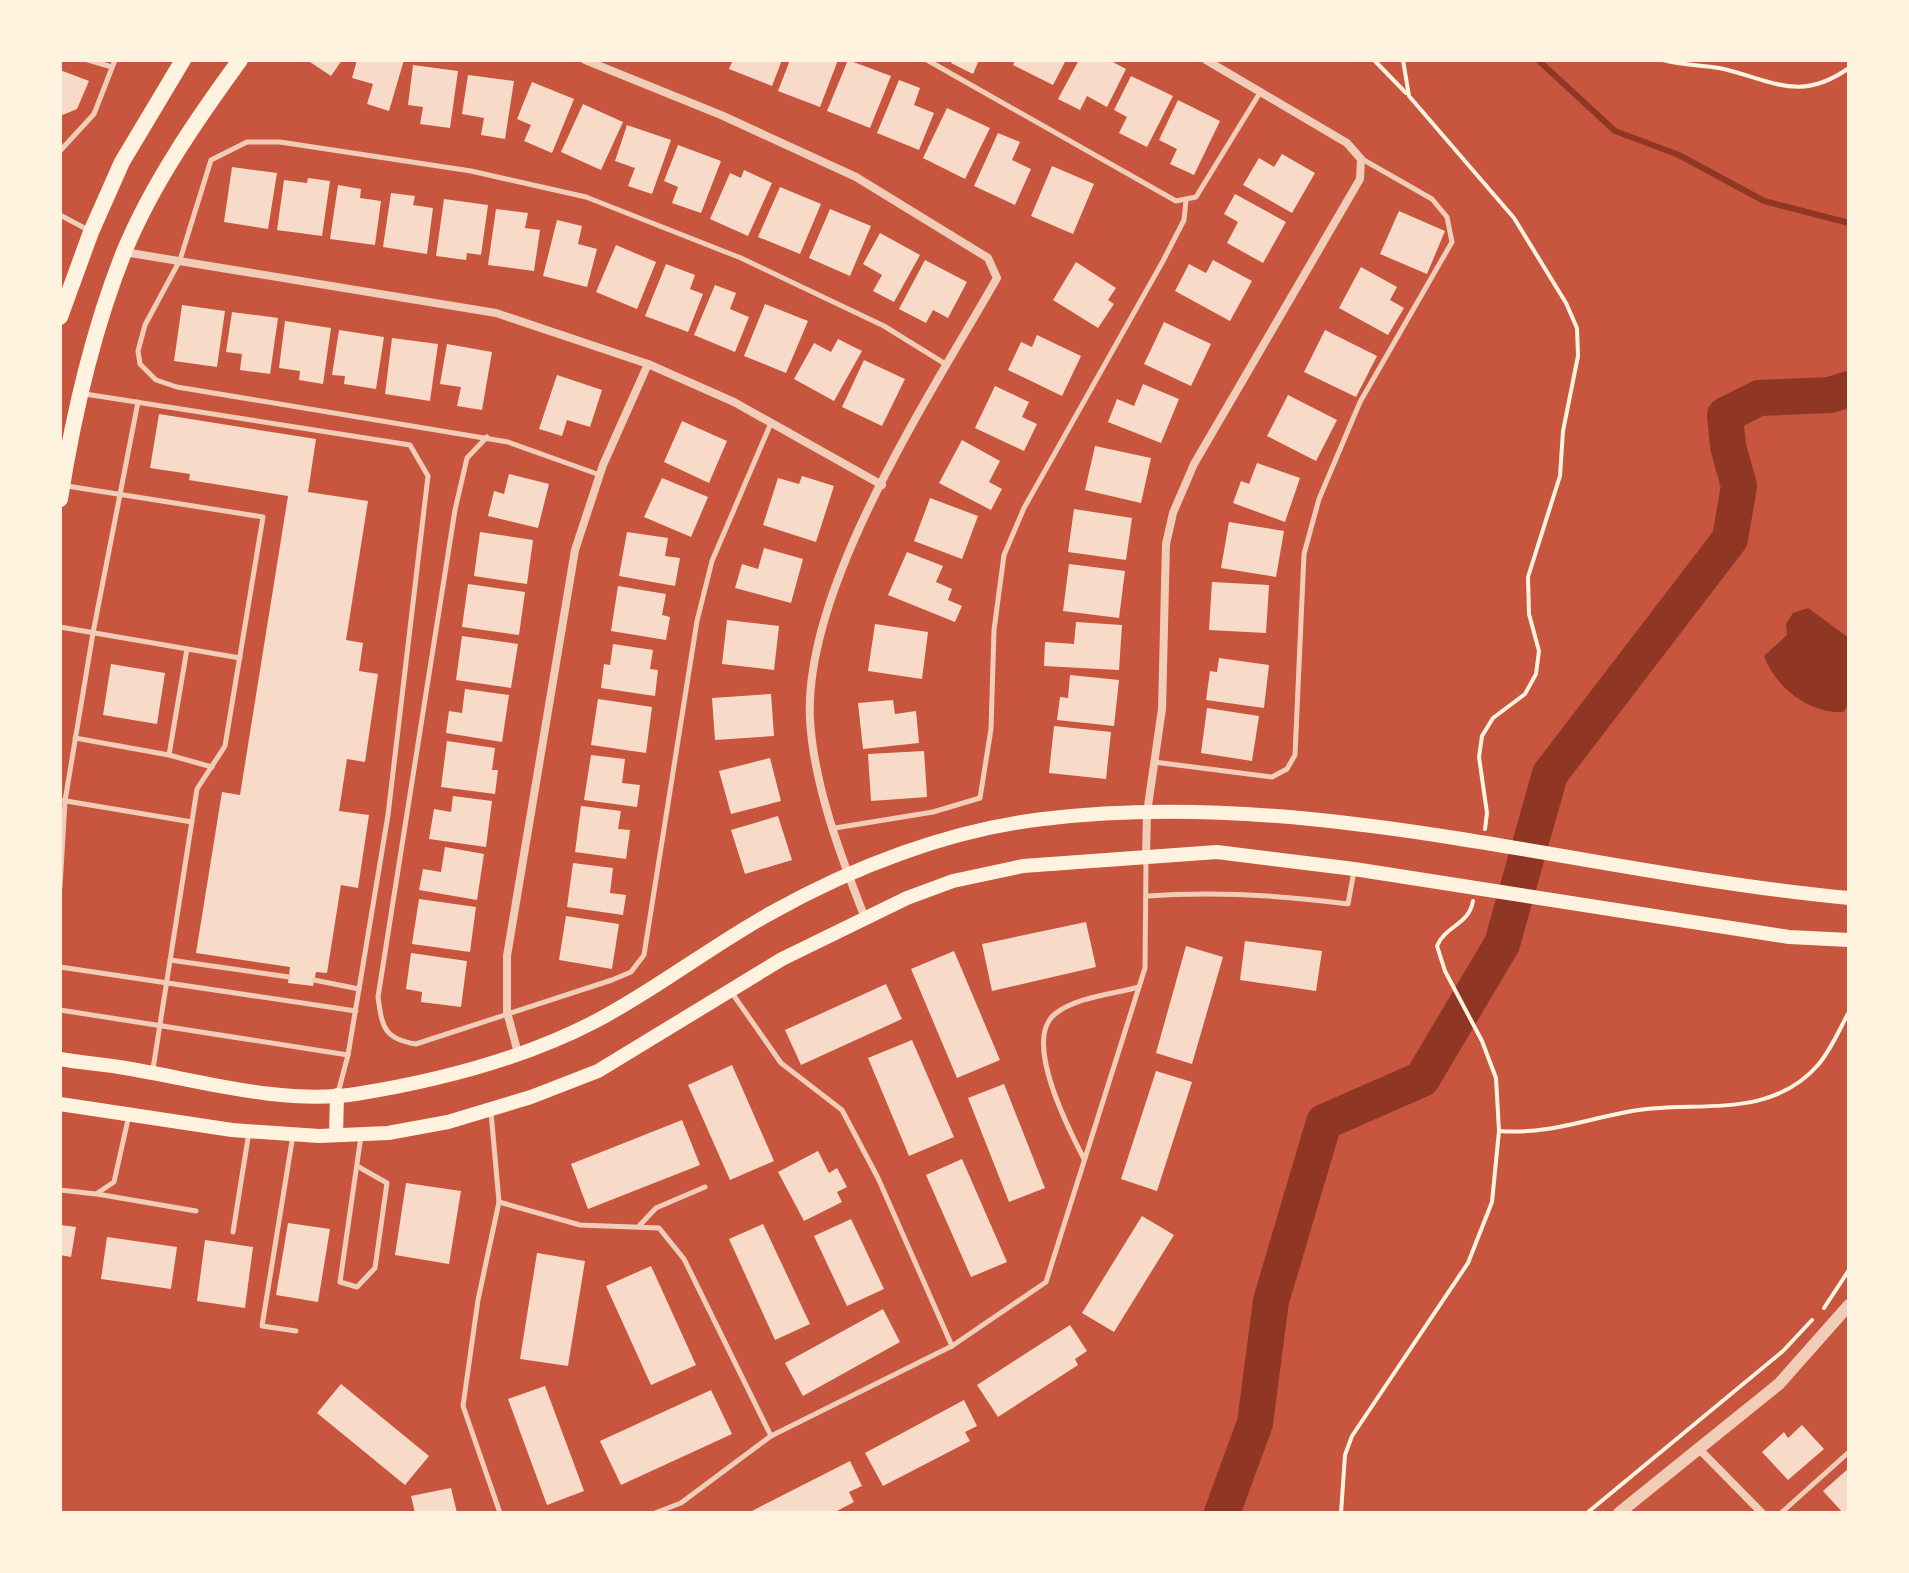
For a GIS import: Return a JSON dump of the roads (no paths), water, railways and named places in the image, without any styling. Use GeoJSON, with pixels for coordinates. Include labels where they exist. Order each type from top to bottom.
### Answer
{"type":"FeatureCollection","features":[{"type":"Feature","properties":{"kind":"main road"},"geometry":{"type":"LineString","coordinates":[[60,317],[91,232],[122,162],[181,60]]}},
{"type":"Feature","properties":{"kind":"main road"},"geometry":{"type":"LineString","coordinates":[[61,490],[80,393],[124,252],[174,156],[240,60]]}},
{"type":"Feature","properties":{"kind":"main road"},"geometry":{"type":"LineString","coordinates":[[60,1059],[306,1097],[337,1095],[474,1069],[591,1024],[639,998],[772,912],[887,859],[957,836],[1042,819],[1147,813],[1220,813],[1299,819],[1742,888],[1849,898]]}},
{"type":"Feature","properties":{"kind":"main road"},"geometry":{"type":"LineString","coordinates":[[60,1104],[250,1131],[294,1134],[362,1135],[448,1122],[598,1071],[782,959],[865,918],[953,881],[1023,866],[1217,852],[1354,869],[1789,937],[1849,940]]}},
{"type":"Feature","properties":{"kind":"main road"},"geometry":{"type":"LineString","coordinates":[[336,1135],[337,1095]]}},
{"type":"Feature","properties":{"kind":"street"},"geometry":{"type":"LineString","coordinates":[[585,60],[721,115],[856,177],[988,258],[997,278],[882,485],[835,587],[820,630],[810,720],[819,774],[849,877],[865,918]]}},
{"type":"Feature","properties":{"kind":"street"},"geometry":{"type":"LineString","coordinates":[[1146,856],[1147,813],[1162,709],[1166,544],[1173,513],[1194,464],[1360,179],[1361,159],[1347,143],[1206,60]]}},
{"type":"Feature","properties":{"kind":"street"},"geometry":{"type":"LineString","coordinates":[[124,252],[483,310],[648,364],[734,402],[882,485]]}},
{"type":"Feature","properties":{"kind":"street"},"geometry":{"type":"LineString","coordinates":[[518,1053],[507,1012],[507,956],[560,623],[575,550],[600,475],[648,364]]}},
{"type":"Feature","properties":{"kind":"street"},"geometry":{"type":"LineString","coordinates":[[1619,1513],[1779,1384],[1808,1355],[1849,1305]]}},
{"type":"Feature","properties":{"kind":"street"},"geometry":{"type":"LineString","coordinates":[[1699,1449],[1762,1513]]}},
{"type":"Feature","properties":{"kind":"lane"},"geometry":{"type":"LineString","coordinates":[[88,60],[112,67]]}},
{"type":"Feature","properties":{"kind":"lane"},"geometry":{"type":"LineString","coordinates":[[60,151],[94,114],[115,60]]}},
{"type":"Feature","properties":{"kind":"lane"},"geometry":{"type":"LineString","coordinates":[[927,60],[1176,201],[1196,197],[1261,91]]}},
{"type":"Feature","properties":{"kind":"lane"},"geometry":{"type":"LineString","coordinates":[[600,475],[487,437],[177,387],[156,380],[140,364],[138,351],[145,325],[180,260],[211,160],[247,142],[280,142],[471,171],[586,197],[647,219],[799,285],[884,326],[947,365]]}},
{"type":"Feature","properties":{"kind":"lane"},"geometry":{"type":"LineString","coordinates":[[1154,762],[1272,777],[1287,769],[1295,755],[1304,554],[1319,499],[1360,402],[1452,242],[1447,217],[1432,199],[1361,159]]}},
{"type":"Feature","properties":{"kind":"lane"},"geometry":{"type":"LineString","coordinates":[[835,828],[933,812],[980,798],[991,729],[994,630],[1004,555],[1024,508],[1163,261],[1184,220],[1186,200]]}},
{"type":"Feature","properties":{"kind":"lane"},"geometry":{"type":"LineString","coordinates":[[60,215],[91,232]]}},
{"type":"Feature","properties":{"kind":"lane"},"geometry":{"type":"LineString","coordinates":[[80,393],[410,445],[428,476],[388,815],[348,1055],[337,1095]]}},
{"type":"Feature","properties":{"kind":"lane"},"geometry":{"type":"LineString","coordinates":[[60,887],[62,800],[138,402]]}},
{"type":"Feature","properties":{"kind":"lane"},"geometry":{"type":"LineString","coordinates":[[487,437],[467,458],[455,510],[378,997],[386,1031],[397,1041],[416,1044],[612,980],[631,972],[644,955],[697,621],[712,561],[771,423]]}},
{"type":"Feature","properties":{"kind":"lane"},"geometry":{"type":"LineString","coordinates":[[61,490],[119,494],[263,517],[225,746],[197,789],[152,1073]]}},
{"type":"Feature","properties":{"kind":"lane"},"geometry":{"type":"LineString","coordinates":[[60,627],[240,658]]}},
{"type":"Feature","properties":{"kind":"lane"},"geometry":{"type":"LineString","coordinates":[[169,755],[187,649]]}},
{"type":"Feature","properties":{"kind":"lane"},"geometry":{"type":"LineString","coordinates":[[75,738],[169,755],[212,767]]}},
{"type":"Feature","properties":{"kind":"lane"},"geometry":{"type":"LineString","coordinates":[[62,800],[192,822]]}},
{"type":"Feature","properties":{"kind":"lane"},"geometry":{"type":"LineString","coordinates":[[655,1513],[681,1503],[771,1436],[952,1346],[1046,1282],[1145,968],[1146,856]]}},
{"type":"Feature","properties":{"kind":"lane"},"geometry":{"type":"LineString","coordinates":[[1147,896],[1263,893],[1348,904],[1354,869]]}},
{"type":"Feature","properties":{"kind":"lane"},"geometry":{"type":"LineString","coordinates":[[170,960],[289,977]]}},
{"type":"Feature","properties":{"kind":"lane"},"geometry":{"type":"LineString","coordinates":[[60,967],[356,1011]]}},
{"type":"Feature","properties":{"kind":"lane"},"geometry":{"type":"LineString","coordinates":[[314,980],[359,989]]}},
{"type":"Feature","properties":{"kind":"lane"},"geometry":{"type":"LineString","coordinates":[[1084,1160],[1067,1127],[1044,1061],[1043,1032],[1054,1015],[1072,1005],[1139,987]]}},
{"type":"Feature","properties":{"kind":"lane"},"geometry":{"type":"LineString","coordinates":[[732,992],[781,1063],[842,1110],[878,1178],[952,1346]]}},
{"type":"Feature","properties":{"kind":"lane"},"geometry":{"type":"LineString","coordinates":[[60,1010],[348,1055]]}},
{"type":"Feature","properties":{"kind":"lane"},"geometry":{"type":"LineString","coordinates":[[491,1109],[499,1202],[478,1300],[463,1406],[500,1513]]}},
{"type":"Feature","properties":{"kind":"lane"},"geometry":{"type":"LineString","coordinates":[[96,1194],[114,1182],[118,1173],[129,1115]]}},
{"type":"Feature","properties":{"kind":"lane"},"geometry":{"type":"LineString","coordinates":[[233,1232],[250,1131]]}},
{"type":"Feature","properties":{"kind":"lane"},"geometry":{"type":"LineString","coordinates":[[294,1134],[262,1326],[296,1331]]}},
{"type":"Feature","properties":{"kind":"lane"},"geometry":{"type":"LineString","coordinates":[[357,1166],[387,1183],[375,1268],[357,1287],[340,1282],[357,1166],[362,1135]]}},
{"type":"Feature","properties":{"kind":"lane"},"geometry":{"type":"LineString","coordinates":[[639,1226],[656,1208],[705,1187]]}},
{"type":"Feature","properties":{"kind":"lane"},"geometry":{"type":"LineString","coordinates":[[60,1190],[196,1211]]}},
{"type":"Feature","properties":{"kind":"lane"},"geometry":{"type":"LineString","coordinates":[[499,1202],[580,1225],[659,1228],[684,1259],[771,1436]]}},
{"type":"Feature","properties":{"kind":"lane"},"geometry":{"type":"LineString","coordinates":[[1781,1513],[1849,1452]]}},
{"type":"Feature","properties":{"kind":"waterway"},"geometry":{"type":"LineString","coordinates":[[1538,60],[1615,131],[1679,155],[1764,201],[1849,223]]}},
{"type":"Feature","properties":{"kind":"waterway"},"geometry":{"type":"LineString","coordinates":[[1222,1513],[1255,1423],[1271,1301],[1324,1122],[1422,1079],[1502,944],[1550,774],[1730,539],[1739,486],[1728,446],[1725,415],[1759,398],[1830,395],[1849,389]]}}]}
